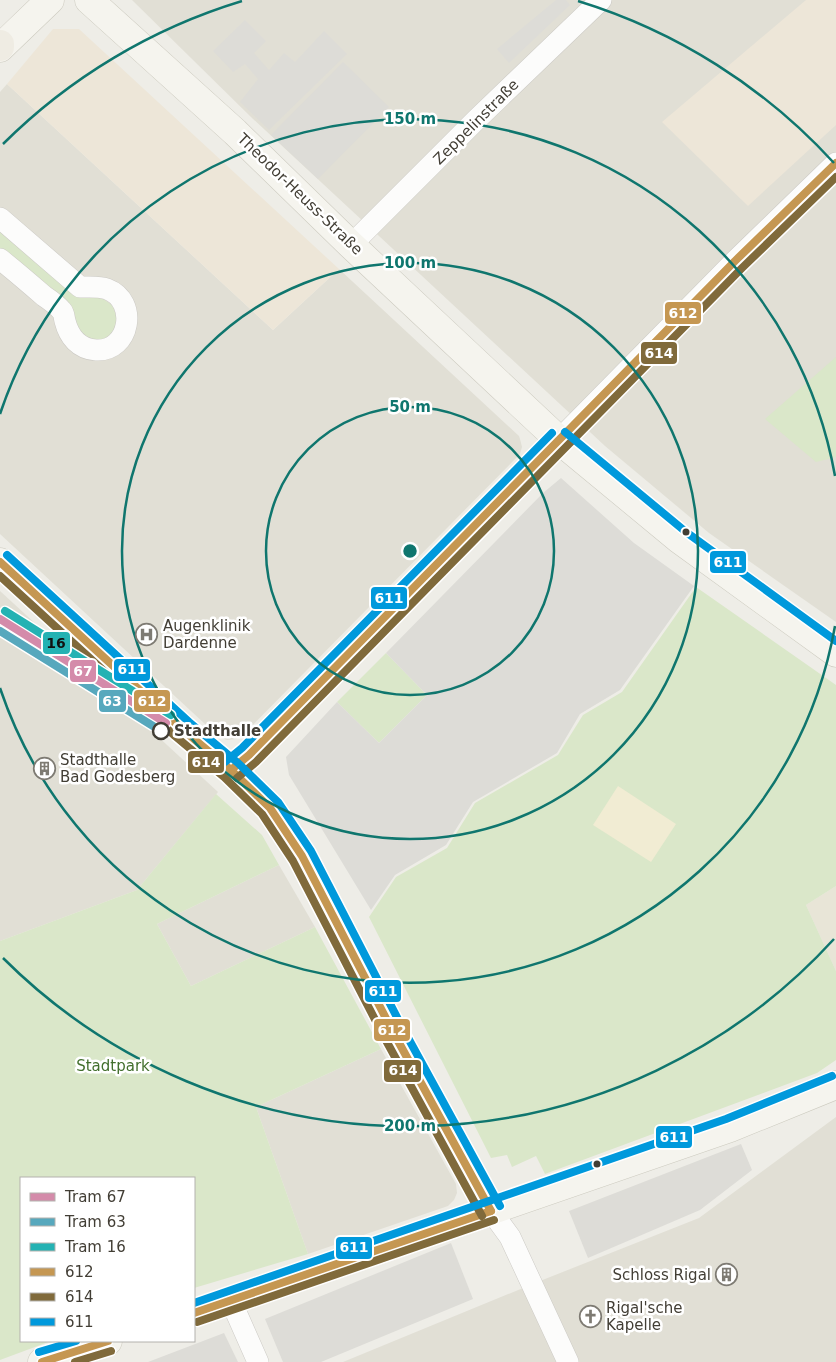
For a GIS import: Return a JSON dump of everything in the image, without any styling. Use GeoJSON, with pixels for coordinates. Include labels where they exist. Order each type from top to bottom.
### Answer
{"type":"FeatureCollection","features":[{"type":"Feature","properties":{"kind":"street"},"geometry":{"type":"LineString","coordinates":[[0,47],[50,0]]}},
{"type":"Feature","properties":{"kind":"street","name":"Theodor-Heuss-Straße"},"geometry":{"type":"LineString","coordinates":[[89,0],[235,132],[351,245],[559,440],[680,540],[836,653]]}},
{"type":"Feature","properties":{"kind":"street","name":"Zeppelinstraße"},"geometry":{"type":"LineString","coordinates":[[351,245],[476,120],[602,0]]}},
{"type":"Feature","properties":{"kind":"street"},"geometry":{"type":"LineString","coordinates":[[231,770],[249,755],[742,254],[836,163]]}},
{"type":"Feature","properties":{"kind":"street"},"geometry":{"type":"LineString","coordinates":[[0,218],[80,287],[101,288],[116,294],[124,303],[128,313],[125,331],[121,339],[112,346],[98,350],[83,347],[71,337],[63,312],[0,259]]}},
{"type":"Feature","properties":{"kind":"street"},"geometry":{"type":"LineString","coordinates":[[0,562],[182,729],[231,770],[270,808],[302,856],[392,1030],[473,1180],[510,1237],[568,1362]]}},
{"type":"Feature","properties":{"kind":"street"},"geometry":{"type":"LineString","coordinates":[[195,1313],[730,1128],[836,1085]]}},
{"type":"Feature","properties":{"kind":"street"},"geometry":{"type":"LineString","coordinates":[[232,1301],[258,1362]]}},
{"type":"Feature","properties":{"kind":"street"},"geometry":{"type":"LineString","coordinates":[[42,1362],[105,1342]]}},
{"type":"Feature","properties":{"kind":"shaded area"},"geometry":{"type":"Polygon","coordinates":[[[132,0],[836,0],[836,622],[709,533],[605,446],[252,118],[132,0]]]}},
{"type":"Feature","properties":{"kind":"shaded area"},"geometry":{"type":"Polygon","coordinates":[[[556,0],[566,0],[570,5],[509,63],[497,49],[556,0]]]}},
{"type":"Feature","properties":{"kind":"shaded area"},"geometry":{"type":"Polygon","coordinates":[[[806,0],[836,0],[836,125],[748,206],[662,122],[806,0]]]}},
{"type":"Feature","properties":{"kind":"shaded area"},"geometry":{"type":"Polygon","coordinates":[[[245,20],[266,41],[254,53],[269,70],[284,53],[295,62],[324,31],[347,54],[269,130],[240,102],[258,79],[245,64],[233,72],[213,51],[245,20]]]}},
{"type":"Feature","properties":{"kind":"shaded area"},"geometry":{"type":"Polygon","coordinates":[[[53,29],[79,29],[339,269],[273,330],[7,84],[53,29]]]}},
{"type":"Feature","properties":{"kind":"shaded area"},"geometry":{"type":"Polygon","coordinates":[[[343,62],[389,107],[318,179],[271,135],[343,62]]]}},
{"type":"Feature","properties":{"kind":"shaded area"},"geometry":{"type":"Polygon","coordinates":[[[7,84],[273,330],[339,269],[519,436],[522,447],[520,454],[243,735],[236,739],[227,740],[219,737],[0,534],[0,92],[7,84]]]}},
{"type":"Feature","properties":{"kind":"shaded area"},"geometry":{"type":"Polygon","coordinates":[[[561,478],[634,543],[694,586],[620,690],[580,714],[557,753],[473,802],[446,845],[395,875],[371,910],[289,775],[286,757],[337,702],[379,743],[427,695],[386,653],[543,493],[561,478]]]}},
{"type":"Feature","properties":{"kind":"shaded area"},"geometry":{"type":"Polygon","coordinates":[[[0,591],[218,792],[137,890],[0,941],[0,591]]]}},
{"type":"Feature","properties":{"kind":"shaded area"},"geometry":{"type":"Polygon","coordinates":[[[279,865],[315,927],[191,986],[157,924],[279,865]]]}},
{"type":"Feature","properties":{"kind":"shaded area"},"geometry":{"type":"Polygon","coordinates":[[[836,886],[836,971],[806,905],[836,886]]]}},
{"type":"Feature","properties":{"kind":"shaded area"},"geometry":{"type":"Polygon","coordinates":[[[381,1049],[456,1184],[457,1193],[454,1200],[448,1206],[308,1254],[256,1107],[381,1049]]]}},
{"type":"Feature","properties":{"kind":"shaded area"},"geometry":{"type":"Polygon","coordinates":[[[836,1117],[836,1362],[343,1362],[699,1218],[836,1117]]]}},
{"type":"Feature","properties":{"kind":"shaded area"},"geometry":{"type":"Polygon","coordinates":[[[741,1144],[752,1170],[700,1210],[588,1258],[569,1211],[741,1144]]]}},
{"type":"Feature","properties":{"kind":"shaded area"},"geometry":{"type":"Polygon","coordinates":[[[451,1243],[473,1299],[321,1362],[283,1362],[265,1319],[451,1243]]]}},
{"type":"Feature","properties":{"kind":"shaded area"},"geometry":{"type":"Polygon","coordinates":[[[224,1333],[238,1362],[148,1362],[224,1333]]]}},
{"type":"Feature","properties":{"kind":"green space"},"geometry":{"type":"Polygon","coordinates":[[[0,230],[112,305],[117,321],[113,333],[109,337],[98,341],[82,335],[68,305],[0,248],[0,230]]]}},
{"type":"Feature","properties":{"kind":"green space"},"geometry":{"type":"Polygon","coordinates":[[[836,357],[836,457],[816,462],[765,419],[836,357]]]}},
{"type":"Feature","properties":{"kind":"green space"},"geometry":{"type":"Polygon","coordinates":[[[696,587],[836,685],[836,886],[806,905],[836,971],[836,1060],[817,1073],[545,1174],[536,1156],[512,1167],[507,1155],[491,1158],[369,917],[396,877],[447,848],[475,803],[558,755],[583,715],[622,692],[696,587]]]}},
{"type":"Feature","properties":{"kind":"green space"},"geometry":{"type":"Polygon","coordinates":[[[386,653],[427,695],[379,743],[337,702],[386,653]]]}},
{"type":"Feature","properties":{"kind":"green space","name":"Stadtpark"},"geometry":{"type":"Polygon","coordinates":[[[216,794],[262,835],[279,865],[157,924],[191,986],[315,927],[381,1049],[256,1107],[308,1254],[195,1288],[195,1177],[20,1177],[20,1342],[48,1342],[0,1360],[0,941],[137,890],[216,794]]]}},
{"type":"Feature","properties":{"kind":"sand"},"geometry":{"type":"Polygon","coordinates":[[[618,786],[676,824],[651,862],[593,825],[618,786]]]}},
{"type":"Feature","properties":{"kind":"tram line","name":"16"},"geometry":{"type":"LineString","coordinates":[[5,611],[171,715]]}},
{"type":"Feature","properties":{"kind":"tram line","name":"67"},"geometry":{"type":"LineString","coordinates":[[0,619],[166,723]]}},
{"type":"Feature","properties":{"kind":"tram line","name":"63"},"geometry":{"type":"LineString","coordinates":[[0,631],[161,731]]}},
{"type":"Feature","properties":{"kind":"transit line","name":"612"},"geometry":{"type":"LineString","coordinates":[[231,770],[249,755],[735,261],[836,163]]}},
{"type":"Feature","properties":{"kind":"transit line","name":"614"},"geometry":{"type":"LineString","coordinates":[[237,778],[256,762],[742,268],[836,177]]}},
{"type":"Feature","properties":{"kind":"transit line","name":"611"},"geometry":{"type":"LineString","coordinates":[[565,432],[686,532],[836,641]]}},
{"type":"Feature","properties":{"kind":"transit line","name":"611"},"geometry":{"type":"LineString","coordinates":[[225,762],[242,748],[552,433]]}},
{"type":"Feature","properties":{"kind":"transit line","name":"611"},"geometry":{"type":"LineString","coordinates":[[7,555],[189,722],[238,763],[278,802],[311,851],[401,1025],[500,1206]]}},
{"type":"Feature","properties":{"kind":"transit line","name":"612"},"geometry":{"type":"LineString","coordinates":[[0,562],[182,729],[231,770],[270,808],[302,856],[392,1030],[491,1211]]}},
{"type":"Feature","properties":{"kind":"transit line","name":"614"},"geometry":{"type":"LineString","coordinates":[[0,576],[175,736],[224,777],[262,814],[293,861],[383,1035],[482,1216]]}},
{"type":"Feature","properties":{"kind":"transit line","name":"611"},"geometry":{"type":"LineString","coordinates":[[195,1303],[726,1119],[832,1076]]}},
{"type":"Feature","properties":{"kind":"transit line","name":"612"},"geometry":{"type":"LineString","coordinates":[[195,1313],[491,1211]]}},
{"type":"Feature","properties":{"kind":"transit line","name":"614"},"geometry":{"type":"LineString","coordinates":[[197,1322],[494,1220]]}},
{"type":"Feature","properties":{"kind":"transit line","name":"611"},"geometry":{"type":"LineString","coordinates":[[39,1352],[73,1342]]}},
{"type":"Feature","properties":{"kind":"transit line","name":"612"},"geometry":{"type":"LineString","coordinates":[[42,1362],[105,1342]]}},
{"type":"Feature","properties":{"kind":"transit line","name":"614"},"geometry":{"type":"LineString","coordinates":[[75,1362],[111,1351]]}},
{"type":"Feature","properties":{"kind":"place","name":"Augenklinik Dardenne"},"geometry":{"type":"Point","coordinates":[147,635]}},
{"type":"Feature","properties":{"kind":"place","name":"Stadthalle"},"geometry":{"type":"Point","coordinates":[161,731]}},
{"type":"Feature","properties":{"kind":"place","name":"Stadthalle Bad Godesberg"},"geometry":{"type":"Point","coordinates":[44,769]}},
{"type":"Feature","properties":{"kind":"place","name":"Schloss Rigal"},"geometry":{"type":"Point","coordinates":[727,1275]}},
{"type":"Feature","properties":{"kind":"place","name":"Rigal'sche Kapelle"},"geometry":{"type":"Point","coordinates":[590,1317]}}]}
